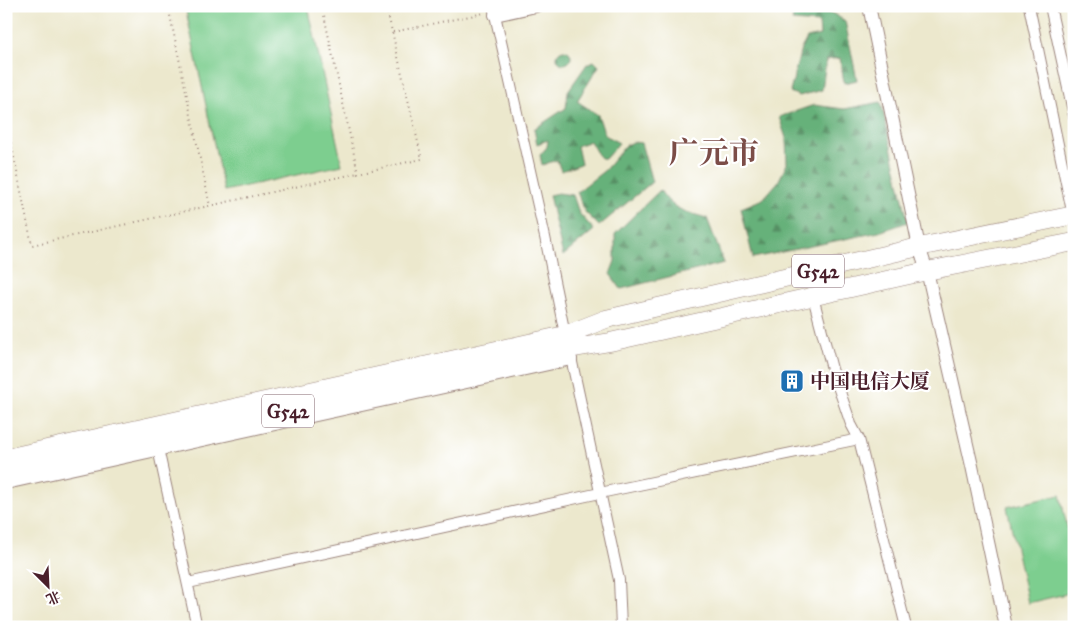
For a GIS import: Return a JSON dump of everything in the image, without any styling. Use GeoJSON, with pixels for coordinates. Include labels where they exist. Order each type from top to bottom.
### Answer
{"type":"FeatureCollection","features":[{"type":"Feature","properties":{"kind":"highway","name":"G542"},"geometry":{"type":"LineString","coordinates":[[568,348],[606,319],[919,247],[1073,215]]}},
{"type":"Feature","properties":{"kind":"highway","name":"G542"},"geometry":{"type":"LineString","coordinates":[[6,473],[156,438],[568,348],[610,342],[927,271],[1074,242]]}},
{"type":"Feature","properties":{"kind":"highway","name":"G542"},"geometry":{"type":"LineString","coordinates":[[6,458],[156,438]]}},
{"type":"Feature","properties":{"kind":"street"},"geometry":{"type":"LineString","coordinates":[[536,6],[494,11],[619,580],[621,627]]}},
{"type":"Feature","properties":{"kind":"street"},"geometry":{"type":"LineString","coordinates":[[869,6],[919,247],[927,271],[972,466],[1006,627]]}},
{"type":"Feature","properties":{"kind":"street"},"geometry":{"type":"LineString","coordinates":[[1029,6],[1073,215]]}},
{"type":"Feature","properties":{"kind":"street"},"geometry":{"type":"LineString","coordinates":[[1050,6],[1074,116]]}},
{"type":"Feature","properties":{"kind":"street"},"geometry":{"type":"LineString","coordinates":[[813,297],[835,378],[851,424],[859,439],[906,627]]}},
{"type":"Feature","properties":{"kind":"street"},"geometry":{"type":"LineString","coordinates":[[6,483],[156,438],[197,627]]}},
{"type":"Feature","properties":{"kind":"street"},"geometry":{"type":"LineString","coordinates":[[188,583],[600,493],[859,439]]}},
{"type":"Feature","properties":{"kind":"path"},"geometry":{"type":"LineString","coordinates":[[168,6],[210,206]]}},
{"type":"Feature","properties":{"kind":"path"},"geometry":{"type":"LineString","coordinates":[[322,6],[358,173]]}},
{"type":"Feature","properties":{"kind":"path"},"geometry":{"type":"LineString","coordinates":[[6,118],[32,245],[422,159],[386,6]]}},
{"type":"Feature","properties":{"kind":"path"},"geometry":{"type":"LineString","coordinates":[[393,33],[494,11]]}},
{"type":"Feature","properties":{"kind":"green space"},"geometry":{"type":"Polygon","coordinates":[[[185,6],[308,6],[342,165],[224,191],[185,6]]]}},
{"type":"Feature","properties":{"kind":"green space"},"geometry":{"type":"Polygon","coordinates":[[[804,8],[832,13],[845,21],[857,80],[844,83],[840,58],[826,60],[822,90],[799,96],[790,92],[801,49],[807,38],[820,35],[819,23],[792,21],[794,12],[804,8]]]}},
{"type":"Feature","properties":{"kind":"green space"},"geometry":{"type":"Polygon","coordinates":[[[564,50],[569,52],[571,57],[569,62],[564,64],[559,62],[557,57],[559,52],[564,50]]]}},
{"type":"Feature","properties":{"kind":"green space"},"geometry":{"type":"Polygon","coordinates":[[[594,61],[599,66],[577,101],[598,115],[605,135],[619,143],[605,159],[599,157],[590,141],[577,146],[581,164],[561,171],[557,160],[542,165],[540,155],[547,147],[548,140],[537,144],[534,129],[566,108],[568,91],[587,64],[594,61]]]}},
{"type":"Feature","properties":{"kind":"green space"},"geometry":{"type":"Polygon","coordinates":[[[881,102],[908,222],[879,232],[753,258],[741,208],[763,199],[778,182],[787,164],[786,138],[779,117],[814,105],[844,109],[881,102]]]}},
{"type":"Feature","properties":{"kind":"green space"},"geometry":{"type":"Polygon","coordinates":[[[633,142],[641,143],[652,182],[599,226],[585,212],[577,192],[605,170],[626,145],[633,142]]]}},
{"type":"Feature","properties":{"kind":"green space"},"geometry":{"type":"Polygon","coordinates":[[[660,190],[669,202],[680,209],[707,218],[724,263],[621,289],[610,274],[615,261],[615,234],[660,190]]]}},
{"type":"Feature","properties":{"kind":"green space"},"geometry":{"type":"Polygon","coordinates":[[[558,193],[573,195],[579,213],[594,230],[563,256],[549,195],[558,193]]]}},
{"type":"Feature","properties":{"kind":"green space"},"geometry":{"type":"Polygon","coordinates":[[[1060,495],[1074,557],[1074,592],[1028,603],[1007,507],[1060,495]]]}},
{"type":"Feature","properties":{"kind":"place","name":"中国电信大厦"},"geometry":{"type":"Point","coordinates":[792,381]}},
{"type":"Feature","properties":{"kind":"district","name":"广元市"},"geometry":{"type":"Point","coordinates":[714,153]}}]}
